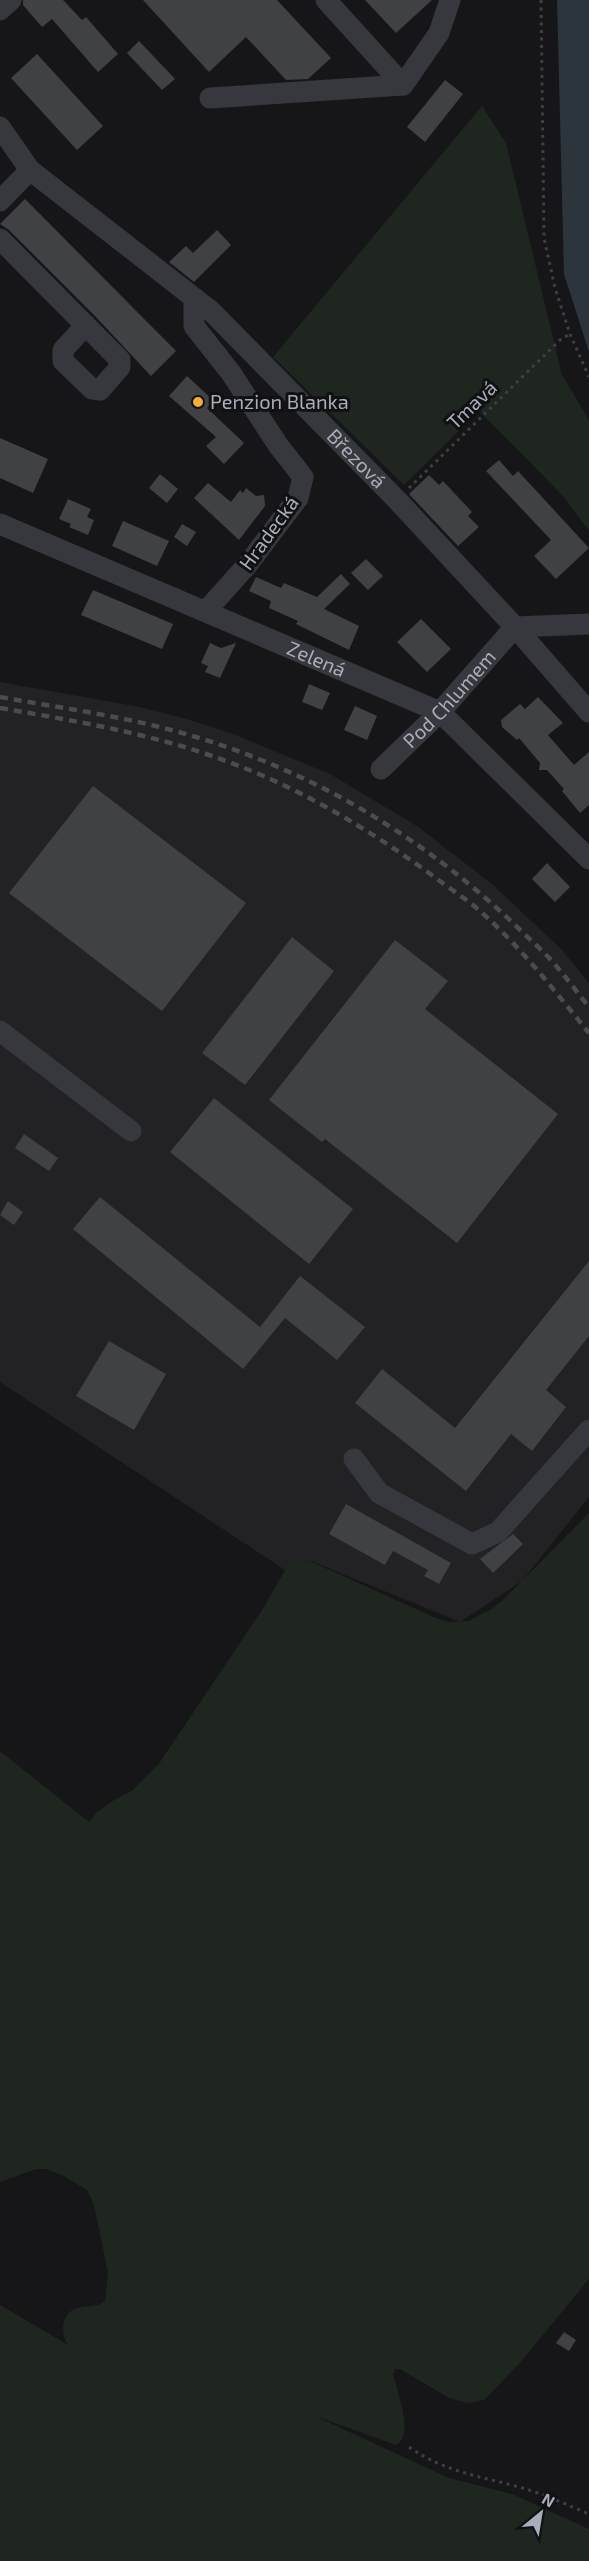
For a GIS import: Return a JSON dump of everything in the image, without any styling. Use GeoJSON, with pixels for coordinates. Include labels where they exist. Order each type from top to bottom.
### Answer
{"type":"FeatureCollection","features":[{"type":"Feature","properties":{"kind":"street"},"geometry":{"type":"LineString","coordinates":[[0,10],[11,0]]}},
{"type":"Feature","properties":{"kind":"street"},"geometry":{"type":"LineString","coordinates":[[326,0],[403,86]]}},
{"type":"Feature","properties":{"kind":"street"},"geometry":{"type":"LineString","coordinates":[[403,86],[439,33],[450,0]]}},
{"type":"Feature","properties":{"kind":"street"},"geometry":{"type":"LineString","coordinates":[[210,98],[403,86]]}},
{"type":"Feature","properties":{"kind":"street","name":"Březová"},"geometry":{"type":"LineString","coordinates":[[0,127],[30,170],[211,311],[397,500],[515,627],[589,712]]}},
{"type":"Feature","properties":{"kind":"street"},"geometry":{"type":"LineString","coordinates":[[0,201],[30,170]]}},
{"type":"Feature","properties":{"kind":"street"},"geometry":{"type":"LineString","coordinates":[[0,239],[86,325]]}},
{"type":"Feature","properties":{"kind":"street","name":"Hradecká"},"geometry":{"type":"LineString","coordinates":[[194,298],[194,326],[231,373],[278,445],[303,477],[298,498],[248,564],[206,611]]}},
{"type":"Feature","properties":{"kind":"street","name":"Zelená"},"geometry":{"type":"LineString","coordinates":[[0,524],[440,712],[589,859]]}},
{"type":"Feature","properties":{"kind":"street"},"geometry":{"type":"LineString","coordinates":[[515,627],[589,624]]}},
{"type":"Feature","properties":{"kind":"street","name":"Pod Chlumem"},"geometry":{"type":"LineString","coordinates":[[381,769],[440,712],[515,627]]}},
{"type":"Feature","properties":{"kind":"street"},"geometry":{"type":"LineString","coordinates":[[0,1031],[131,1131]]}},
{"type":"Feature","properties":{"kind":"street"},"geometry":{"type":"LineString","coordinates":[[354,1459],[379,1493],[472,1544],[498,1532],[589,1430]]}},
{"type":"Feature","properties":{"kind":"path"},"geometry":{"type":"LineString","coordinates":[[541,0],[544,238],[555,288],[570,334],[589,378]]}},
{"type":"Feature","properties":{"kind":"path","name":"Tmavá"},"geometry":{"type":"LineString","coordinates":[[397,500],[560,340],[570,334]]}},
{"type":"Feature","properties":{"kind":"path"},"geometry":{"type":"LineString","coordinates":[[409,2447],[428,2460],[459,2473],[537,2493],[589,2514]]}},
{"type":"Feature","properties":{"kind":"shaded area"},"geometry":{"type":"Polygon","coordinates":[[[557,0],[589,0],[589,352],[564,274],[557,0]]]}},
{"type":"Feature","properties":{"kind":"shaded area"},"geometry":{"type":"Polygon","coordinates":[[[482,106],[506,143],[562,375],[589,420],[589,531],[563,496],[479,411],[404,485],[273,357],[482,106]]]}},
{"type":"Feature","properties":{"kind":"shaded area"},"geometry":{"type":"Polygon","coordinates":[[[0,682],[140,707],[187,719],[233,734],[330,774],[417,826],[492,884],[562,950],[589,983],[589,1497],[522,1581],[460,1622],[311,1561],[285,1570],[0,1382],[0,682]]]}},
{"type":"Feature","properties":{"kind":"shaded area"},"geometry":{"type":"Polygon","coordinates":[[[589,1513],[589,2279],[519,2364],[484,2400],[469,2403],[449,2398],[400,2369],[395,2369],[393,2374],[404,2423],[404,2432],[396,2445],[315,2416],[449,2478],[512,2494],[589,2529],[589,2561],[0,2561],[0,2305],[68,2345],[63,2330],[65,2319],[77,2308],[95,2306],[105,2301],[108,2273],[94,2205],[87,2190],[62,2175],[46,2169],[36,2169],[0,2182],[0,1751],[89,1822],[96,1813],[133,1790],[158,1765],[264,1607],[285,1570],[300,1562],[310,1561],[436,1618],[449,1622],[469,1621],[503,1600],[589,1513]]]}},
{"type":"Feature","properties":{"kind":"building"},"geometry":{"type":"Polygon","coordinates":[[[23,0],[63,0],[82,20],[86,17],[118,54],[98,72],[52,19],[42,27],[23,5],[23,0]]]}},
{"type":"Feature","properties":{"kind":"building"},"geometry":{"type":"Polygon","coordinates":[[[143,0],[277,0],[331,58],[308,79],[286,80],[246,37],[209,72],[143,0]]]}},
{"type":"Feature","properties":{"kind":"building"},"geometry":{"type":"Polygon","coordinates":[[[365,0],[432,0],[396,33],[365,0]]]}},
{"type":"Feature","properties":{"kind":"building"},"geometry":{"type":"Polygon","coordinates":[[[139,41],[175,79],[162,90],[127,53],[139,41]]]}},
{"type":"Feature","properties":{"kind":"building"},"geometry":{"type":"Polygon","coordinates":[[[37,54],[103,126],[77,150],[11,78],[37,54]]]}},
{"type":"Feature","properties":{"kind":"building"},"geometry":{"type":"Polygon","coordinates":[[[445,80],[463,94],[425,142],[407,127],[445,80]]]}},
{"type":"Feature","properties":{"kind":"building"},"geometry":{"type":"Polygon","coordinates":[[[25,199],[176,351],[151,376],[95,316],[9,230],[0,224],[25,199]]]}},
{"type":"Feature","properties":{"kind":"building"},"geometry":{"type":"Polygon","coordinates":[[[217,230],[231,245],[194,282],[169,262],[186,246],[193,253],[217,230]]]}},
{"type":"Feature","properties":{"kind":"building"},"geometry":{"type":"Polygon","coordinates":[[[187,376],[214,401],[207,408],[244,443],[224,464],[206,446],[216,437],[169,396],[187,376]]]}},
{"type":"Feature","properties":{"kind":"building"},"geometry":{"type":"Polygon","coordinates":[[[0,438],[48,459],[33,493],[0,478],[0,438]]]}},
{"type":"Feature","properties":{"kind":"building"},"geometry":{"type":"Polygon","coordinates":[[[499,460],[513,476],[518,471],[589,548],[556,579],[534,556],[551,540],[486,471],[499,460]]]}},
{"type":"Feature","properties":{"kind":"building"},"geometry":{"type":"Polygon","coordinates":[[[160,474],[178,489],[167,503],[149,488],[160,474]]]}},
{"type":"Feature","properties":{"kind":"building"},"geometry":{"type":"Polygon","coordinates":[[[429,475],[439,485],[443,481],[472,512],[468,516],[479,527],[458,546],[409,494],[429,475]]]}},
{"type":"Feature","properties":{"kind":"building"},"geometry":{"type":"Polygon","coordinates":[[[208,483],[231,502],[240,490],[243,493],[246,488],[256,496],[264,495],[265,506],[239,540],[194,498],[208,483]]]}},
{"type":"Feature","properties":{"kind":"building"},"geometry":{"type":"Polygon","coordinates":[[[68,499],[91,509],[87,517],[94,520],[88,535],[69,527],[71,524],[59,519],[68,499]]]}},
{"type":"Feature","properties":{"kind":"building"},"geometry":{"type":"Polygon","coordinates":[[[123,521],[169,541],[157,566],[112,546],[123,521]]]}},
{"type":"Feature","properties":{"kind":"building"},"geometry":{"type":"Polygon","coordinates":[[[182,524],[196,532],[187,546],[174,537],[182,524]]]}},
{"type":"Feature","properties":{"kind":"building"},"geometry":{"type":"Polygon","coordinates":[[[366,559],[383,576],[368,590],[351,573],[366,559]]]}},
{"type":"Feature","properties":{"kind":"building"},"geometry":{"type":"Polygon","coordinates":[[[341,574],[350,584],[324,609],[359,626],[349,650],[296,624],[298,621],[269,608],[271,601],[249,591],[256,577],[281,588],[284,583],[317,597],[341,574]]]}},
{"type":"Feature","properties":{"kind":"building"},"geometry":{"type":"Polygon","coordinates":[[[93,590],[173,624],[162,649],[81,615],[93,590]]]}},
{"type":"Feature","properties":{"kind":"building"},"geometry":{"type":"Polygon","coordinates":[[[421,619],[451,649],[427,672],[397,642],[421,619]]]}},
{"type":"Feature","properties":{"kind":"building"},"geometry":{"type":"Polygon","coordinates":[[[210,643],[221,648],[236,643],[220,678],[205,672],[208,666],[201,663],[210,643]]]}},
{"type":"Feature","properties":{"kind":"building"},"geometry":{"type":"Polygon","coordinates":[[[309,684],[330,693],[322,710],[302,702],[309,684]]]}},
{"type":"Feature","properties":{"kind":"building"},"geometry":{"type":"Polygon","coordinates":[[[538,697],[563,723],[548,735],[574,765],[589,752],[589,805],[580,813],[562,791],[564,789],[547,770],[539,770],[540,763],[519,738],[517,740],[502,727],[501,720],[520,704],[525,709],[538,697]]]}},
{"type":"Feature","properties":{"kind":"building"},"geometry":{"type":"Polygon","coordinates":[[[355,706],[377,716],[367,740],[344,730],[355,706]]]}},
{"type":"Feature","properties":{"kind":"building"},"geometry":{"type":"Polygon","coordinates":[[[93,786],[246,903],[162,1011],[9,893],[93,786]]]}},
{"type":"Feature","properties":{"kind":"building"},"geometry":{"type":"Polygon","coordinates":[[[547,863],[570,887],[555,902],[532,879],[547,863]]]}},
{"type":"Feature","properties":{"kind":"building"},"geometry":{"type":"Polygon","coordinates":[[[292,937],[334,971],[245,1085],[202,1053],[292,937]]]}},
{"type":"Feature","properties":{"kind":"building"},"geometry":{"type":"Polygon","coordinates":[[[395,940],[448,981],[425,1009],[558,1114],[457,1243],[325,1139],[322,1142],[269,1100],[395,940]]]}},
{"type":"Feature","properties":{"kind":"building"},"geometry":{"type":"Polygon","coordinates":[[[214,1098],[353,1209],[309,1264],[170,1152],[214,1098]]]}},
{"type":"Feature","properties":{"kind":"building"},"geometry":{"type":"Polygon","coordinates":[[[24,1134],[58,1158],[49,1171],[15,1148],[24,1134]]]}},
{"type":"Feature","properties":{"kind":"building"},"geometry":{"type":"Polygon","coordinates":[[[100,1197],[260,1327],[300,1276],[365,1327],[337,1360],[285,1318],[243,1369],[73,1229],[100,1197]]]}},
{"type":"Feature","properties":{"kind":"building"},"geometry":{"type":"Polygon","coordinates":[[[8,1201],[23,1212],[14,1225],[0,1215],[8,1201]]]}},
{"type":"Feature","properties":{"kind":"building"},"geometry":{"type":"Polygon","coordinates":[[[589,1261],[589,1336],[546,1390],[566,1407],[532,1451],[511,1434],[466,1491],[355,1403],[382,1369],[455,1428],[589,1261]]]}},
{"type":"Feature","properties":{"kind":"building"},"geometry":{"type":"Polygon","coordinates":[[[109,1341],[166,1374],[134,1430],[76,1396],[109,1341]]]}},
{"type":"Feature","properties":{"kind":"building"},"geometry":{"type":"Polygon","coordinates":[[[346,1504],[451,1563],[439,1584],[424,1576],[428,1570],[393,1551],[385,1565],[329,1534],[346,1504]]]}},
{"type":"Feature","properties":{"kind":"building"},"geometry":{"type":"Polygon","coordinates":[[[513,1534],[523,1544],[493,1573],[480,1559],[513,1534]]]}},
{"type":"Feature","properties":{"kind":"building"},"geometry":{"type":"Polygon","coordinates":[[[564,2332],[576,2340],[569,2351],[556,2343],[564,2332]]]}},
{"type":"Feature","properties":{"kind":"railway"},"geometry":{"type":"LineString","coordinates":[[0,697],[115,717],[182,733],[273,765],[317,785],[400,833],[477,891],[547,956],[589,1007]]}},
{"type":"Feature","properties":{"kind":"railway"},"geometry":{"type":"LineString","coordinates":[[0,708],[114,729],[171,743],[226,761],[306,796],[356,824],[473,905],[520,950],[589,1033]]}},
{"type":"Feature","properties":{"kind":"place","name":"Penzion Blanka"},"geometry":{"type":"Point","coordinates":[198,402]}}]}
